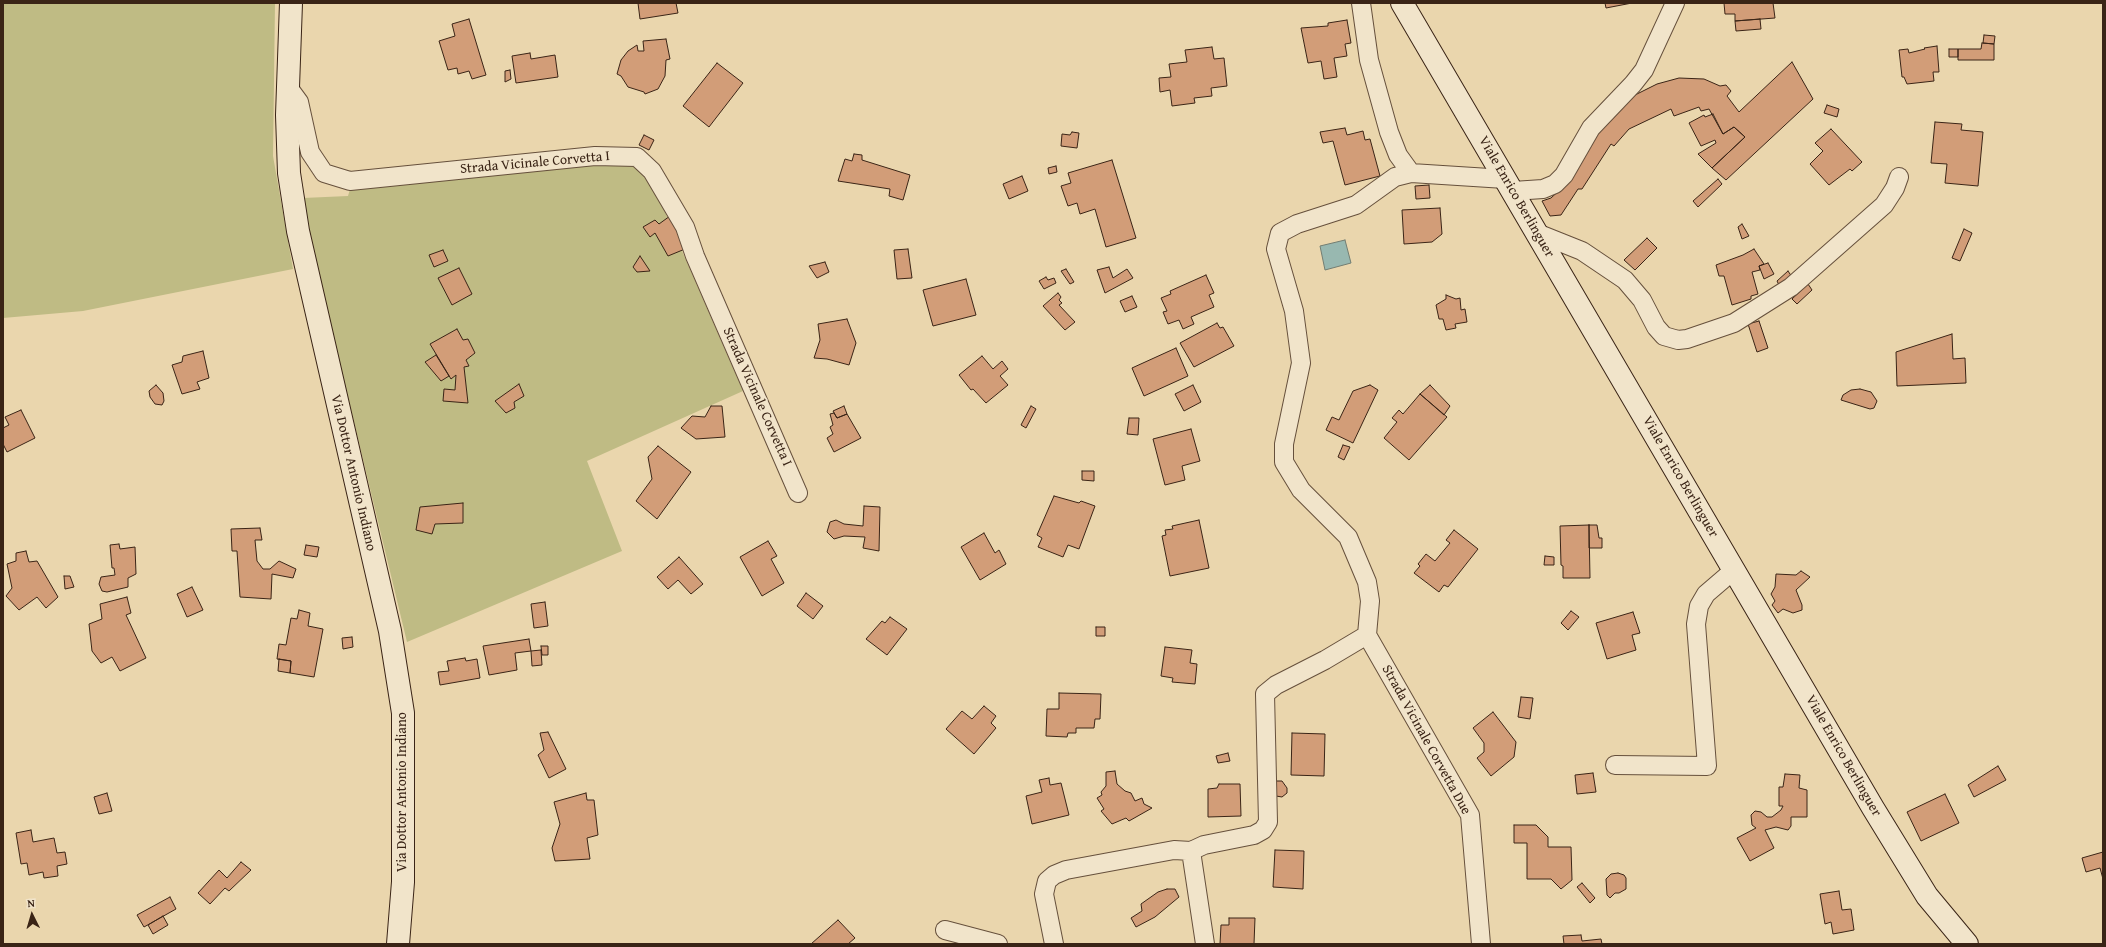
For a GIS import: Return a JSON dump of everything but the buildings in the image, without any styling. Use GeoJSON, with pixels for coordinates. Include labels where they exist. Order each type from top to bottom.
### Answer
{"type":"FeatureCollection","features":[{"type":"Feature","properties":{"kind":"main road","name":"Via Dottor Antonio Indiano"},"geometry":{"type":"LineString","coordinates":[[290,3],[288,87],[289,173],[298,231],[390,632],[403,713],[403,882],[398,944]]}},
{"type":"Feature","properties":{"kind":"main road","name":"Viale Enrico Berlinguer"},"geometry":{"type":"LineString","coordinates":[[1402,3],[1906,863],[1927,896],[1967,944]]}},
{"type":"Feature","properties":{"kind":"street"},"geometry":{"type":"LineString","coordinates":[[1361,3],[1369,60],[1389,132],[1398,155],[1411,173]]}},
{"type":"Feature","properties":{"kind":"street"},"geometry":{"type":"LineString","coordinates":[[1054,944],[1044,894],[1047,881],[1054,875],[1066,870],[1174,850],[1191,851],[1204,845],[1254,835],[1263,830],[1268,822],[1265,694],[1276,685],[1325,660],[1367,635],[1370,601],[1367,582],[1348,537],[1301,490],[1284,462],[1284,444],[1301,363],[1294,311],[1276,249],[1280,233],[1297,224],[1356,205],[1395,177],[1411,173],[1543,189],[1555,184],[1564,175],[1591,128],[1628,90],[1644,70],[1676,3]]}},
{"type":"Feature","properties":{"kind":"street","name":"Strada Vicinale Corvetta I"},"geometry":{"type":"LineString","coordinates":[[288,87],[299,102],[310,152],[324,173],[350,181],[595,156],[638,157],[652,171],[685,227],[695,256],[798,493]]}},
{"type":"Feature","properties":{"kind":"street"},"geometry":{"type":"LineString","coordinates":[[1537,233],[1582,251],[1625,280],[1642,300],[1656,327],[1664,336],[1678,340],[1687,339],[1734,324],[1791,287],[1884,205],[1899,177]]}},
{"type":"Feature","properties":{"kind":"street"},"geometry":{"type":"LineString","coordinates":[[1615,765],[1707,766],[1696,624],[1699,606],[1706,594],[1734,570]]}},
{"type":"Feature","properties":{"kind":"street","name":"Strada Vicinale Corvetta Due"},"geometry":{"type":"LineString","coordinates":[[1367,635],[1470,814],[1481,944]]}},
{"type":"Feature","properties":{"kind":"street"},"geometry":{"type":"LineString","coordinates":[[1191,851],[1205,944]]}},
{"type":"Feature","properties":{"kind":"street"},"geometry":{"type":"LineString","coordinates":[[944,930],[998,944]]}},
{"type":"Feature","properties":{"kind":"shaded area"},"geometry":{"type":"Polygon","coordinates":[[[3,3],[275,3],[273,156],[293,269],[83,311],[3,318],[3,3]]]}},
{"type":"Feature","properties":{"kind":"shaded area"},"geometry":{"type":"Polygon","coordinates":[[[632,157],[652,182],[743,391],[587,461],[622,551],[407,642],[314,256],[303,198],[348,196],[351,186],[632,157]]]}},
{"type":"Feature","properties":{"kind":"water"},"geometry":{"type":"Polygon","coordinates":[[[1345,240],[1351,263],[1325,270],[1320,246],[1345,240]]]}}]}
